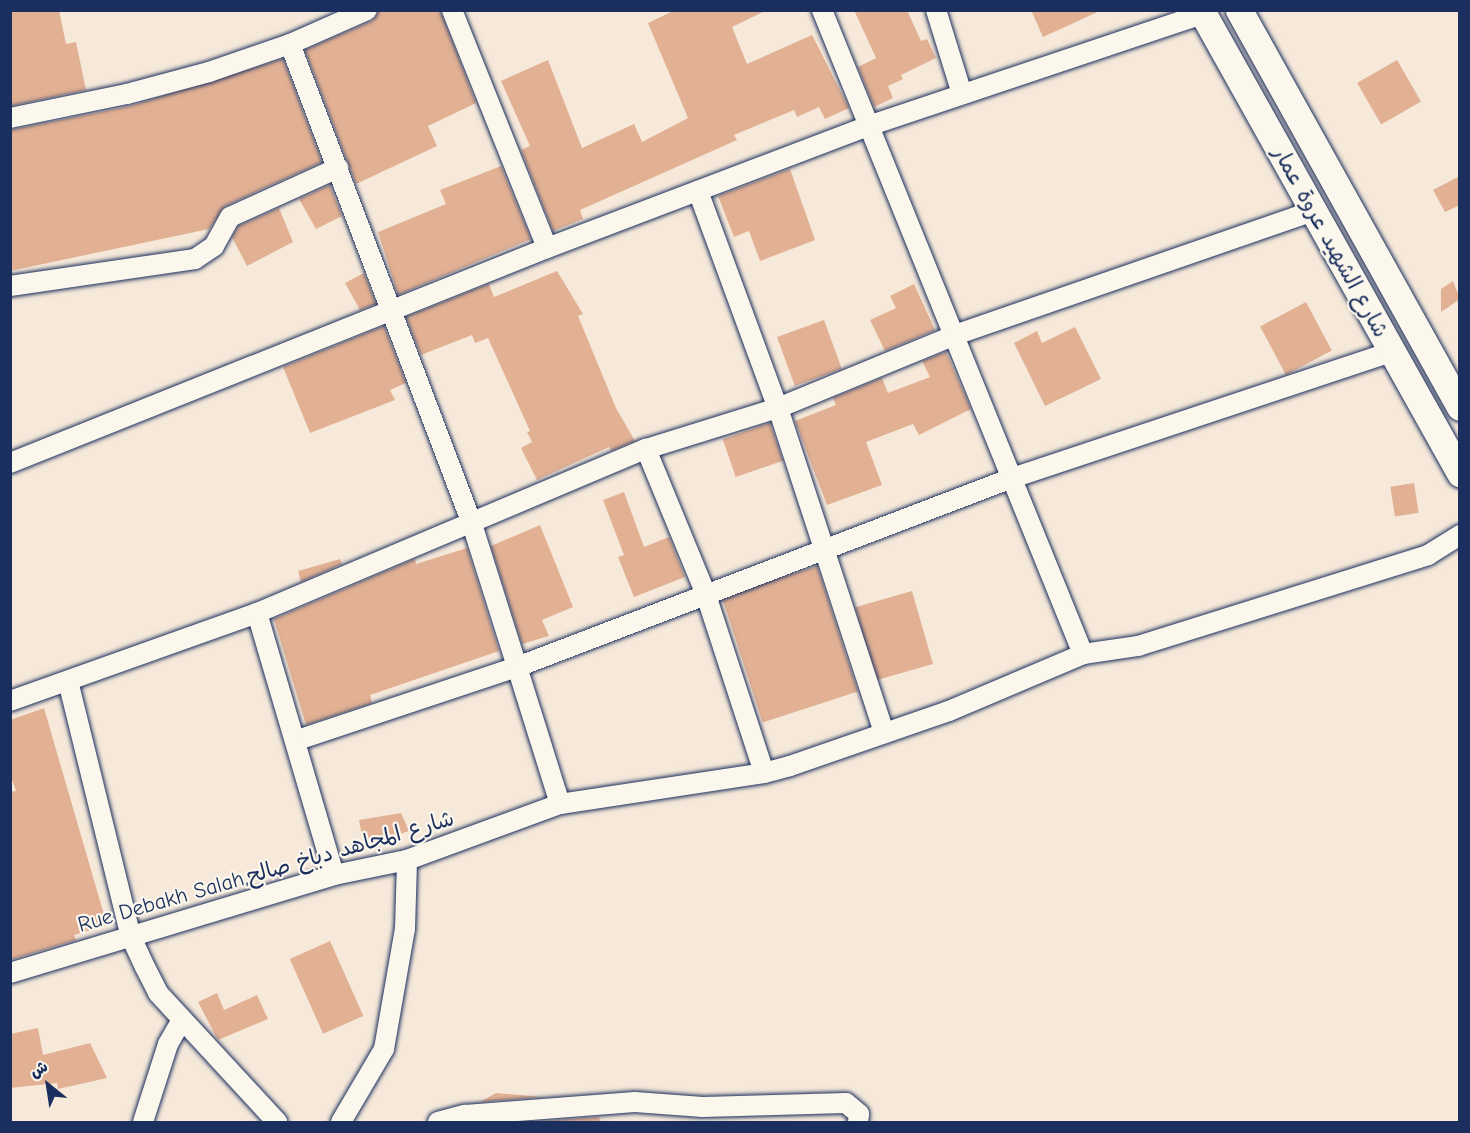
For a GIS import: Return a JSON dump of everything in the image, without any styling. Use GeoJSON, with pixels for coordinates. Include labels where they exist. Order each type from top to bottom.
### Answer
{"type":"FeatureCollection","features":[{"type":"Feature","properties":{"kind":"street"},"geometry":{"type":"LineString","coordinates":[[10,118],[127,94],[290,44],[367,10]]}},
{"type":"Feature","properties":{"kind":"street"},"geometry":{"type":"LineString","coordinates":[[452,10],[547,248]]}},
{"type":"Feature","properties":{"kind":"street"},"geometry":{"type":"LineString","coordinates":[[822,10],[871,125],[1083,654]]}},
{"type":"Feature","properties":{"kind":"street"},"geometry":{"type":"LineString","coordinates":[[936,10],[963,94]]}},
{"type":"Feature","properties":{"kind":"street","name":"شارع الشهيد عروة عمار"},"geometry":{"type":"LineString","coordinates":[[1239,10],[1460,407]]}},
{"type":"Feature","properties":{"kind":"street"},"geometry":{"type":"LineString","coordinates":[[10,463],[547,248],[871,125],[1202,12]]}},
{"type":"Feature","properties":{"kind":"street","name":"شارع الشهيد عروة عمار"},"geometry":{"type":"LineString","coordinates":[[1202,12],[1460,473]]}},
{"type":"Feature","properties":{"kind":"street"},"geometry":{"type":"LineString","coordinates":[[290,44],[472,524],[560,804]]}},
{"type":"Feature","properties":{"kind":"street"},"geometry":{"type":"LineString","coordinates":[[10,286],[195,259],[214,246],[230,217],[338,168]]}},
{"type":"Feature","properties":{"kind":"street"},"geometry":{"type":"LineString","coordinates":[[698,191],[778,408],[884,733]]}},
{"type":"Feature","properties":{"kind":"street"},"geometry":{"type":"LineString","coordinates":[[10,701],[257,613],[646,449],[778,408],[955,335],[1313,211]]}},
{"type":"Feature","properties":{"kind":"street"},"geometry":{"type":"LineString","coordinates":[[295,741],[517,668],[705,592],[826,550],[1012,478],[1391,352]]}},
{"type":"Feature","properties":{"kind":"street"},"geometry":{"type":"LineString","coordinates":[[646,449],[705,592],[764,773]]}},
{"type":"Feature","properties":{"kind":"street","name":"Rue Debakh Salah,شارع المجاهد دباخ صالح"},"geometry":{"type":"LineString","coordinates":[[10,973],[334,875],[407,860],[560,804],[764,773],[949,711],[1083,654],[1138,646],[1428,555],[1460,535]]}},
{"type":"Feature","properties":{"kind":"street"},"geometry":{"type":"LineString","coordinates":[[257,613],[334,875]]}},
{"type":"Feature","properties":{"kind":"street"},"geometry":{"type":"LineString","coordinates":[[68,681],[131,937],[158,993],[277,1122]]}},
{"type":"Feature","properties":{"kind":"street"},"geometry":{"type":"LineString","coordinates":[[341,1122],[384,1049],[405,929],[407,860]]}},
{"type":"Feature","properties":{"kind":"street"},"geometry":{"type":"LineString","coordinates":[[143,1122],[145,1106],[168,1044],[182,1020]]}},
{"type":"Feature","properties":{"kind":"street"},"geometry":{"type":"LineString","coordinates":[[438,1122],[635,1102],[702,1115],[846,1103],[858,1114],[858,1122]]}},
{"type":"Feature","properties":{"kind":"building"},"geometry":{"type":"Polygon","coordinates":[[[10,10],[59,10],[66,44],[76,42],[86,90],[10,106],[10,10]]]}},
{"type":"Feature","properties":{"kind":"building"},"geometry":{"type":"Polygon","coordinates":[[[379,10],[440,10],[476,103],[428,126],[437,146],[356,184],[305,50],[372,21],[379,10]]]}},
{"type":"Feature","properties":{"kind":"building"},"geometry":{"type":"Polygon","coordinates":[[[675,10],[767,10],[732,27],[747,64],[812,35],[849,108],[825,119],[819,107],[797,117],[794,110],[734,135],[737,140],[580,210],[583,219],[553,231],[521,150],[530,146],[501,81],[548,60],[582,148],[634,124],[642,142],[688,118],[648,23],[675,10]]]}},
{"type":"Feature","properties":{"kind":"building"},"geometry":{"type":"Polygon","coordinates":[[[854,10],[907,10],[921,41],[927,39],[936,58],[901,75],[903,79],[888,86],[893,98],[874,107],[858,67],[876,58],[854,10]]]}},
{"type":"Feature","properties":{"kind":"building"},"geometry":{"type":"Polygon","coordinates":[[[1031,10],[1102,10],[1043,37],[1031,10]]]}},
{"type":"Feature","properties":{"kind":"building"},"geometry":{"type":"Polygon","coordinates":[[[283,59],[322,162],[225,206],[209,229],[10,271],[10,130],[130,106],[283,59]]]}},
{"type":"Feature","properties":{"kind":"building"},"geometry":{"type":"Polygon","coordinates":[[[1397,60],[1421,102],[1381,125],[1357,83],[1397,60]]]}},
{"type":"Feature","properties":{"kind":"building"},"geometry":{"type":"Polygon","coordinates":[[[501,166],[531,239],[398,295],[378,232],[446,204],[440,190],[501,166]]]}},
{"type":"Feature","properties":{"kind":"building"},"geometry":{"type":"Polygon","coordinates":[[[790,169],[815,240],[760,261],[749,231],[734,237],[718,196],[790,169]]]}},
{"type":"Feature","properties":{"kind":"building"},"geometry":{"type":"Polygon","coordinates":[[[1460,176],[1460,205],[1445,212],[1433,190],[1460,176]]]}},
{"type":"Feature","properties":{"kind":"building"},"geometry":{"type":"Polygon","coordinates":[[[330,185],[342,216],[316,229],[299,199],[330,185]]]}},
{"type":"Feature","properties":{"kind":"building"},"geometry":{"type":"Polygon","coordinates":[[[279,208],[293,242],[247,266],[232,237],[239,226],[279,208]]]}},
{"type":"Feature","properties":{"kind":"building"},"geometry":{"type":"Polygon","coordinates":[[[557,271],[583,314],[578,316],[616,408],[635,441],[611,451],[609,447],[537,480],[521,448],[532,442],[527,432],[530,431],[488,338],[475,343],[472,335],[421,355],[406,317],[489,284],[494,297],[557,271]]]}},
{"type":"Feature","properties":{"kind":"building"},"geometry":{"type":"Polygon","coordinates":[[[364,273],[376,304],[360,310],[345,283],[364,273]]]}},
{"type":"Feature","properties":{"kind":"building"},"geometry":{"type":"Polygon","coordinates":[[[1453,281],[1460,299],[1441,312],[1441,289],[1453,281]]]}},
{"type":"Feature","properties":{"kind":"building"},"geometry":{"type":"Polygon","coordinates":[[[914,284],[935,330],[885,351],[870,320],[896,308],[890,296],[914,284]]]}},
{"type":"Feature","properties":{"kind":"building"},"geometry":{"type":"Polygon","coordinates":[[[1306,302],[1332,351],[1286,375],[1260,326],[1306,302]]]}},
{"type":"Feature","properties":{"kind":"building"},"geometry":{"type":"Polygon","coordinates":[[[824,320],[842,369],[795,386],[777,337],[824,320]]]}},
{"type":"Feature","properties":{"kind":"building"},"geometry":{"type":"Polygon","coordinates":[[[384,326],[406,383],[390,390],[395,400],[310,433],[283,367],[384,326]]]}},
{"type":"Feature","properties":{"kind":"building"},"geometry":{"type":"Polygon","coordinates":[[[1075,327],[1101,379],[1045,406],[1014,343],[1037,331],[1042,343],[1075,327]]]}},
{"type":"Feature","properties":{"kind":"building"},"geometry":{"type":"Polygon","coordinates":[[[946,352],[971,409],[919,435],[913,424],[866,442],[882,485],[827,505],[795,421],[836,405],[833,398],[882,378],[888,393],[930,377],[922,361],[946,352]]]}},
{"type":"Feature","properties":{"kind":"building"},"geometry":{"type":"Polygon","coordinates":[[[770,423],[783,461],[736,477],[723,439],[770,423]]]}},
{"type":"Feature","properties":{"kind":"building"},"geometry":{"type":"Polygon","coordinates":[[[1414,483],[1419,513],[1395,516],[1390,487],[1414,483]]]}},
{"type":"Feature","properties":{"kind":"building"},"geometry":{"type":"Polygon","coordinates":[[[624,492],[644,547],[669,537],[685,577],[634,597],[618,557],[624,555],[603,500],[624,492]]]}},
{"type":"Feature","properties":{"kind":"building"},"geometry":{"type":"Polygon","coordinates":[[[540,525],[573,607],[542,620],[549,636],[522,644],[491,546],[540,525]]]}},
{"type":"Feature","properties":{"kind":"building"},"geometry":{"type":"Polygon","coordinates":[[[467,548],[499,651],[370,695],[372,703],[306,725],[274,619],[415,559],[416,564],[467,548]]]}},
{"type":"Feature","properties":{"kind":"building"},"geometry":{"type":"Polygon","coordinates":[[[340,559],[342,564],[301,582],[298,571],[340,559]]]}},
{"type":"Feature","properties":{"kind":"building"},"geometry":{"type":"Polygon","coordinates":[[[817,566],[858,692],[763,722],[722,597],[817,566]]]}},
{"type":"Feature","properties":{"kind":"building"},"geometry":{"type":"Polygon","coordinates":[[[912,591],[933,664],[876,680],[855,607],[912,591]]]}},
{"type":"Feature","properties":{"kind":"building"},"geometry":{"type":"Polygon","coordinates":[[[44,708],[107,925],[74,935],[76,940],[10,960],[10,792],[16,791],[10,774],[10,720],[44,708]]]}},
{"type":"Feature","properties":{"kind":"building"},"geometry":{"type":"Polygon","coordinates":[[[401,813],[409,831],[364,846],[359,820],[401,813]]]}},
{"type":"Feature","properties":{"kind":"building"},"geometry":{"type":"Polygon","coordinates":[[[330,941],[363,1016],[323,1034],[290,959],[330,941]]]}},
{"type":"Feature","properties":{"kind":"building"},"geometry":{"type":"Polygon","coordinates":[[[217,993],[224,1010],[257,995],[268,1019],[218,1040],[198,1002],[217,993]]]}},
{"type":"Feature","properties":{"kind":"building"},"geometry":{"type":"Polygon","coordinates":[[[38,1028],[43,1055],[90,1043],[107,1078],[58,1089],[57,1083],[10,1088],[10,1034],[38,1028]]]}},
{"type":"Feature","properties":{"kind":"building"},"geometry":{"type":"Polygon","coordinates":[[[496,1093],[542,1097],[480,1102],[496,1093]]]}},
{"type":"Feature","properties":{"kind":"building"},"geometry":{"type":"Polygon","coordinates":[[[599,1117],[601,1122],[524,1122],[599,1117]]]}}]}
